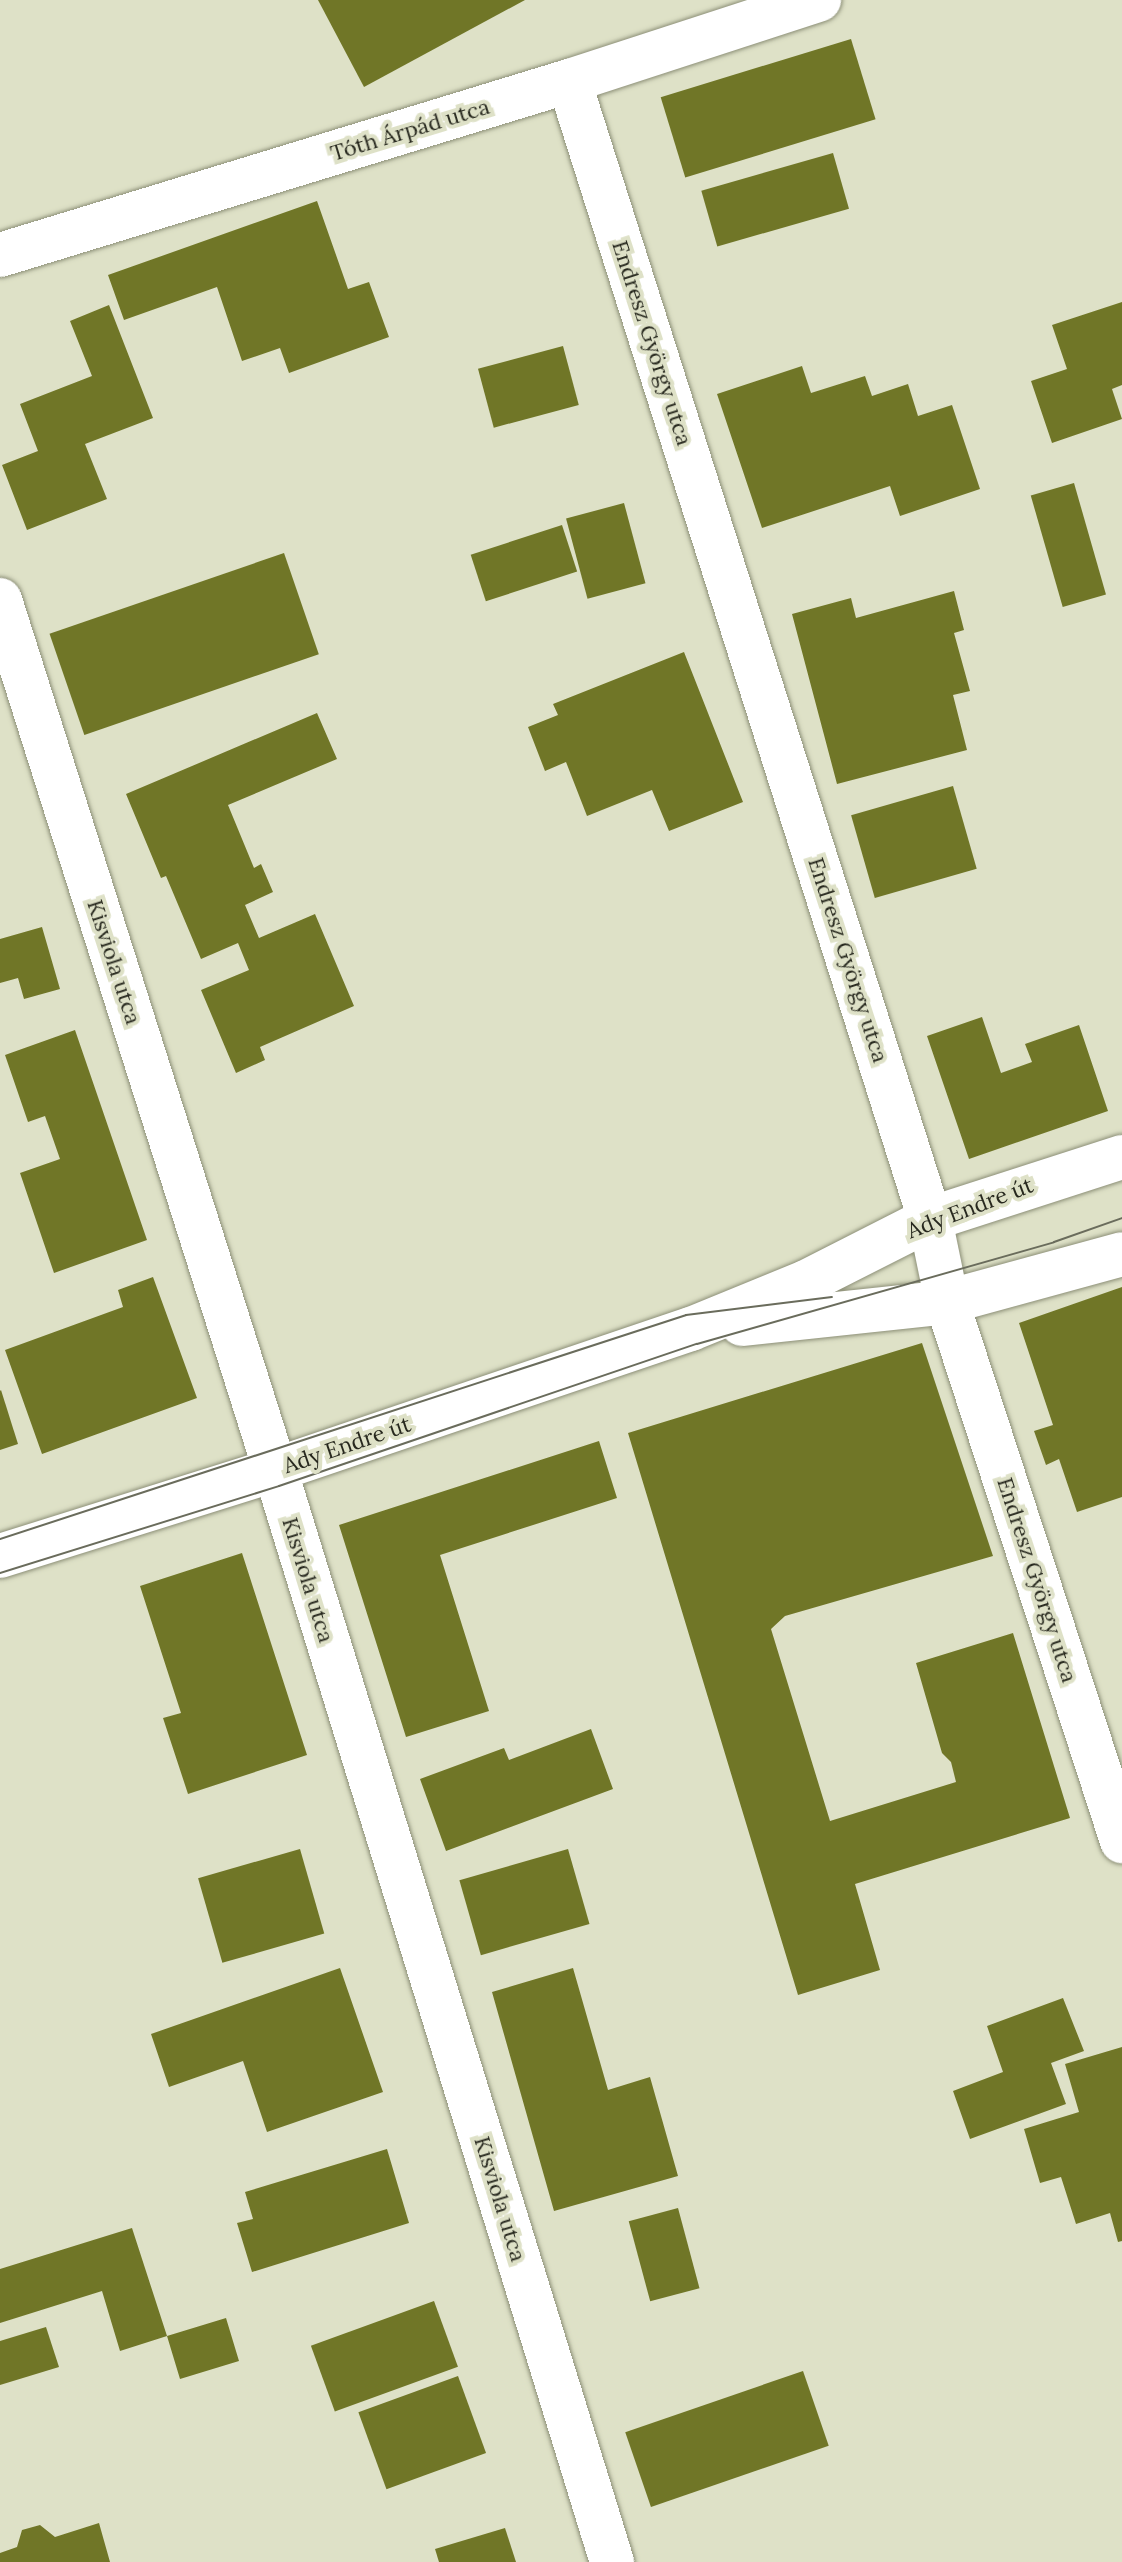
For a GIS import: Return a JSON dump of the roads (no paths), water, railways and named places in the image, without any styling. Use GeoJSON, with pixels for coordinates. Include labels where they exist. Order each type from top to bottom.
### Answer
{"type":"FeatureCollection","features":[{"type":"Feature","properties":{"kind":"street","name":"Tóth Árpád utca"},"geometry":{"type":"LineString","coordinates":[[0,255],[569,81],[819,0]]}},
{"type":"Feature","properties":{"kind":"street","name":"Endresz György utca"},"geometry":{"type":"LineString","coordinates":[[569,81],[930,1219],[947,1302],[1122,1841]]}},
{"type":"Feature","properties":{"kind":"street","name":"Kisviola utca"},"geometry":{"type":"LineString","coordinates":[[0,600],[274,1470],[612,2562]]}},
{"type":"Feature","properties":{"kind":"street","name":"Ady Endre út"},"geometry":{"type":"LineString","coordinates":[[0,1556],[274,1470],[691,1329],[806,1282],[930,1219],[1122,1157]]}},
{"type":"Feature","properties":{"kind":"street","name":"Ady Endre út"},"geometry":{"type":"LineString","coordinates":[[691,1329],[947,1302],[1122,1254]]}},
{"type":"Feature","properties":{"kind":"tram line"},"geometry":{"type":"LineString","coordinates":[[0,1573],[279,1486],[697,1344],[1054,1242],[1122,1218]]}},
{"type":"Feature","properties":{"kind":"tram line"},"geometry":{"type":"LineString","coordinates":[[0,1539],[686,1315],[832,1297]]}}]}
